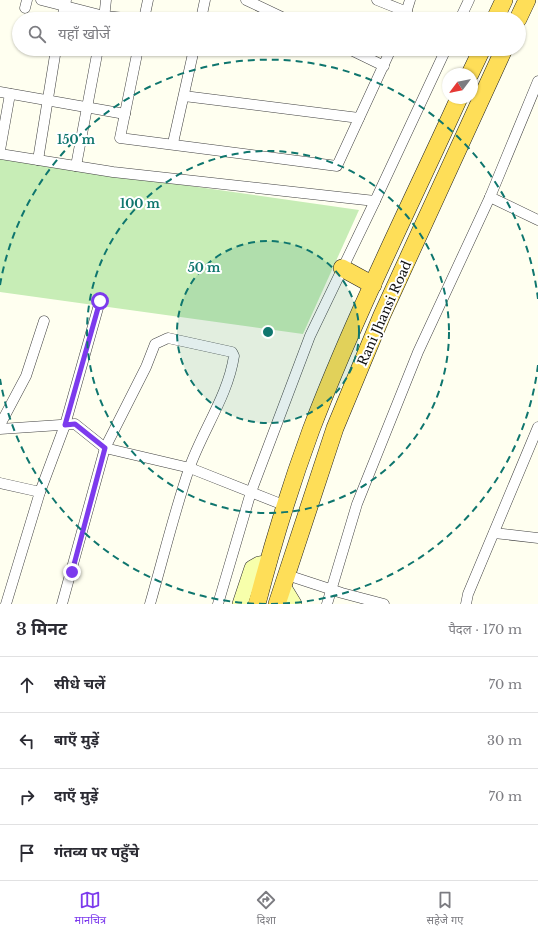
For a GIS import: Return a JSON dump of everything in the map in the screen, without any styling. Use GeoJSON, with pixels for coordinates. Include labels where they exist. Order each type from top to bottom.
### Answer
{"type":"FeatureCollection","features":[{"type":"Feature","properties":{"kind":"highway"},"geometry":{"type":"LineString","coordinates":[[498,12],[504,0]]}},
{"type":"Feature","properties":{"kind":"highway"},"geometry":{"type":"LineString","coordinates":[[521,12],[527,0]]}},
{"type":"Feature","properties":{"kind":"highway"},"geometry":{"type":"LineString","coordinates":[[473,68],[479,56]]}},
{"type":"Feature","properties":{"kind":"highway","name":"Rani Jhansi Road"},"geometry":{"type":"LineString","coordinates":[[277,604],[335,428],[382,315],[501,56]]}},
{"type":"Feature","properties":{"kind":"highway","name":"Rani Jhansi Road"},"geometry":{"type":"LineString","coordinates":[[257,604],[286,506],[311,431],[373,285],[456,104]]}},
{"type":"Feature","properties":{"kind":"highway"},"geometry":{"type":"LineString","coordinates":[[428,166],[447,174]]}},
{"type":"Feature","properties":{"kind":"highway"},"geometry":{"type":"LineString","coordinates":[[410,205],[428,214]]}},
{"type":"Feature","properties":{"kind":"highway"},"geometry":{"type":"LineString","coordinates":[[342,268],[373,285]]}},
{"type":"Feature","properties":{"kind":"main road"},"geometry":{"type":"LineString","coordinates":[[240,604],[252,568],[259,564],[269,562]]}},
{"type":"Feature","properties":{"kind":"main road"},"geometry":{"type":"LineString","coordinates":[[285,580],[294,604]]}},
{"type":"Feature","properties":{"kind":"street"},"geometry":{"type":"LineString","coordinates":[[41,0],[65,3],[88,12]]}},
{"type":"Feature","properties":{"kind":"street"},"geometry":{"type":"LineString","coordinates":[[105,12],[106,0]]}},
{"type":"Feature","properties":{"kind":"street"},"geometry":{"type":"LineString","coordinates":[[145,12],[148,0]]}},
{"type":"Feature","properties":{"kind":"street"},"geometry":{"type":"LineString","coordinates":[[202,12],[205,0]]}},
{"type":"Feature","properties":{"kind":"street"},"geometry":{"type":"LineString","coordinates":[[246,0],[271,12]]}},
{"type":"Feature","properties":{"kind":"street"},"geometry":{"type":"LineString","coordinates":[[376,0],[398,12]]}},
{"type":"Feature","properties":{"kind":"street"},"geometry":{"type":"LineString","coordinates":[[406,12],[410,0]]}},
{"type":"Feature","properties":{"kind":"street"},"geometry":{"type":"LineString","coordinates":[[463,12],[469,0]]}},
{"type":"Feature","properties":{"kind":"street"},"geometry":{"type":"LineString","coordinates":[[38,160],[46,101],[55,56]]}},
{"type":"Feature","properties":{"kind":"street"},"geometry":{"type":"LineString","coordinates":[[76,166],[97,56]]}},
{"type":"Feature","properties":{"kind":"street"},"geometry":{"type":"LineString","coordinates":[[137,56],[120,138],[173,143],[337,166],[388,56]]}},
{"type":"Feature","properties":{"kind":"street"},"geometry":{"type":"LineString","coordinates":[[173,143],[193,56]]}},
{"type":"Feature","properties":{"kind":"street"},"geometry":{"type":"LineString","coordinates":[[364,56],[384,66]]}},
{"type":"Feature","properties":{"kind":"street"},"geometry":{"type":"LineString","coordinates":[[218,604],[250,492],[310,336],[375,202],[443,56]]}},
{"type":"Feature","properties":{"kind":"street"},"geometry":{"type":"LineString","coordinates":[[327,604],[357,504],[374,460],[418,352],[490,197],[538,81]]}},
{"type":"Feature","properties":{"kind":"street"},"geometry":{"type":"LineString","coordinates":[[125,114],[5,93],[0,152],[38,160],[113,172],[375,202]]}},
{"type":"Feature","properties":{"kind":"street"},"geometry":{"type":"LineString","coordinates":[[184,96],[359,118]]}},
{"type":"Feature","properties":{"kind":"street"},"geometry":{"type":"LineString","coordinates":[[490,197],[538,220]]}},
{"type":"Feature","properties":{"kind":"street"},"geometry":{"type":"LineString","coordinates":[[6,604],[40,492],[65,425],[100,301]]}},
{"type":"Feature","properties":{"kind":"street"},"geometry":{"type":"LineString","coordinates":[[0,425],[26,376],[44,321]]}},
{"type":"Feature","properties":{"kind":"street"},"geometry":{"type":"LineString","coordinates":[[62,604],[105,448],[146,367],[155,344],[168,338],[232,352],[234,356],[232,367],[190,468],[150,604]]}},
{"type":"Feature","properties":{"kind":"street"},"geometry":{"type":"LineString","coordinates":[[0,429],[75,424],[105,448],[190,468],[286,506]]}},
{"type":"Feature","properties":{"kind":"street"},"geometry":{"type":"LineString","coordinates":[[466,604],[468,594],[538,427]]}},
{"type":"Feature","properties":{"kind":"street"},"geometry":{"type":"LineString","coordinates":[[0,483],[40,492]]}},
{"type":"Feature","properties":{"kind":"street"},"geometry":{"type":"LineString","coordinates":[[494,533],[538,538]]}},
{"type":"Feature","properties":{"kind":"street"},"geometry":{"type":"LineString","coordinates":[[285,580],[332,590],[384,604]]}},
{"type":"Feature","properties":{"kind":"green space"},"geometry":{"type":"Polygon","coordinates":[[[0,159],[359,210],[303,334],[0,292],[0,159]]]}},
{"type":"Feature","properties":{"kind":"route"},"geometry":{"type":"LineString","coordinates":[[72,572],[105,448],[75,424],[65,425],[100,301]]}}]}
